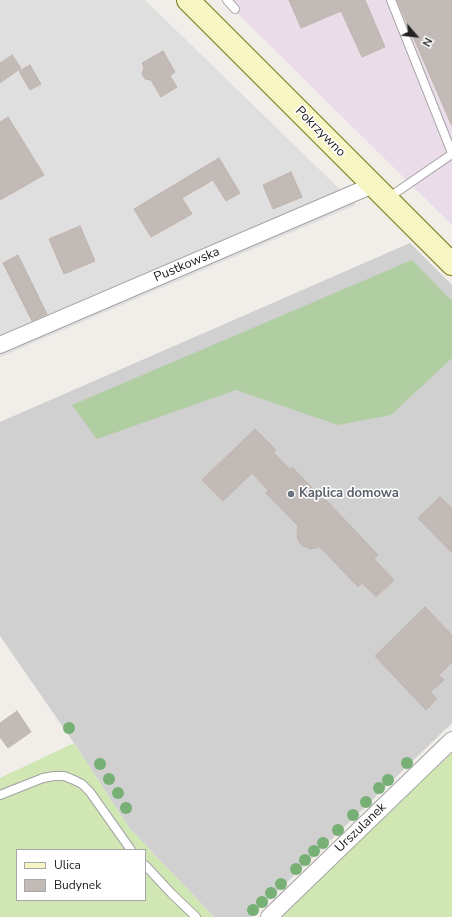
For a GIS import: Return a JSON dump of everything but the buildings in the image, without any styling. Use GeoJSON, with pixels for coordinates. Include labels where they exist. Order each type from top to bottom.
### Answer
{"type":"FeatureCollection","features":[{"type":"Feature","properties":{"kind":"street","name":"Pokrzywno"},"geometry":{"type":"LineString","coordinates":[[188,0],[452,264]]}},
{"type":"Feature","properties":{"kind":"street","name":"Pustkowska"},"geometry":{"type":"LineString","coordinates":[[0,345],[380,192]]}},
{"type":"Feature","properties":{"kind":"street","name":"Urszulanek"},"geometry":{"type":"LineString","coordinates":[[269,917],[452,740]]}},
{"type":"Feature","properties":{"kind":"lane"},"geometry":{"type":"LineString","coordinates":[[227,0],[234,9]]}},
{"type":"Feature","properties":{"kind":"lane"},"geometry":{"type":"LineString","coordinates":[[380,192],[452,154],[391,0]]}},
{"type":"Feature","properties":{"kind":"lane"},"geometry":{"type":"LineString","coordinates":[[0,795],[43,778],[64,776],[82,784],[90,792],[130,849]]}},
{"type":"Feature","properties":{"kind":"lane"},"geometry":{"type":"LineString","coordinates":[[146,866],[170,893],[196,917]]}},
{"type":"Feature","properties":{"kind":"shaded area"},"geometry":{"type":"Polygon","coordinates":[[[0,0],[145,0],[356,205],[0,357],[0,0]]]}},
{"type":"Feature","properties":{"kind":"shaded area"},"geometry":{"type":"Polygon","coordinates":[[[224,0],[452,0],[452,225],[224,0]]]}},
{"type":"Feature","properties":{"kind":"shaded area"},"geometry":{"type":"Polygon","coordinates":[[[410,243],[452,285],[452,723],[251,917],[214,917],[130,829],[74,743],[0,636],[0,422],[410,243]]]}},
{"type":"Feature","properties":{"kind":"green space"},"geometry":{"type":"Polygon","coordinates":[[[412,260],[452,301],[452,358],[391,415],[338,425],[236,390],[97,439],[72,405],[412,260]]]}},
{"type":"Feature","properties":{"kind":"green space"},"geometry":{"type":"Polygon","coordinates":[[[74,743],[130,829],[214,917],[0,917],[0,778],[74,743]]]}},
{"type":"Feature","properties":{"kind":"green space"},"geometry":{"type":"Polygon","coordinates":[[[452,748],[452,917],[277,917],[452,748]]]}},
{"type":"Feature","properties":{"kind":"place","name":"Kaplica domowa"},"geometry":{"type":"Point","coordinates":[291,494]}}]}
